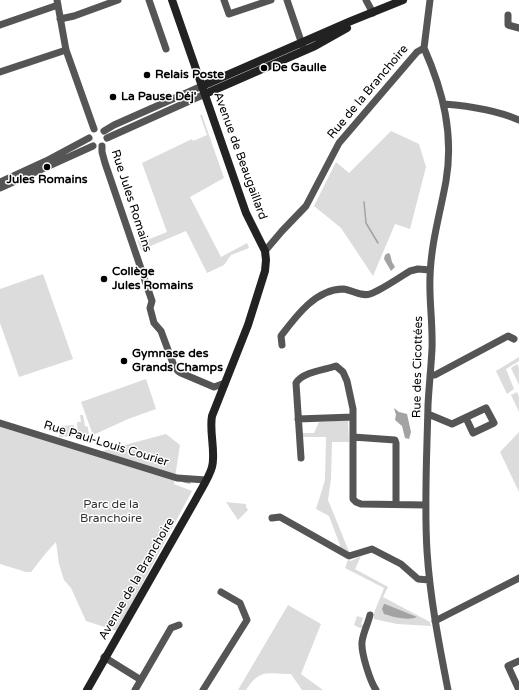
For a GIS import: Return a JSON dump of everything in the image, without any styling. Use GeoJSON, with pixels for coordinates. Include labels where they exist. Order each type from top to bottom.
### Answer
{"type":"FeatureCollection","features":[{"type":"Feature","properties":{"kind":"main road","name":"Avenue de Beaugaillard"},"geometry":{"type":"LineString","coordinates":[[172,0],[246,213],[265,251]]}},
{"type":"Feature","properties":{"kind":"main road"},"geometry":{"type":"LineString","coordinates":[[203,90],[303,46],[351,21],[404,0]]}},
{"type":"Feature","properties":{"kind":"main road"},"geometry":{"type":"LineString","coordinates":[[206,480],[212,463],[210,425],[212,416],[250,319],[266,265],[265,251]]}},
{"type":"Feature","properties":{"kind":"main road","name":"Avenue de la Branchoire"},"geometry":{"type":"LineString","coordinates":[[87,690],[206,480]]}},
{"type":"Feature","properties":{"kind":"street"},"geometry":{"type":"LineString","coordinates":[[60,19],[74,16],[118,0]]}},
{"type":"Feature","properties":{"kind":"street"},"geometry":{"type":"LineString","coordinates":[[150,0],[166,49]]}},
{"type":"Feature","properties":{"kind":"street"},"geometry":{"type":"LineString","coordinates":[[224,0],[229,14],[271,0]]}},
{"type":"Feature","properties":{"kind":"street"},"geometry":{"type":"LineString","coordinates":[[287,0],[303,46]]}},
{"type":"Feature","properties":{"kind":"street"},"geometry":{"type":"LineString","coordinates":[[366,0],[373,13]]}},
{"type":"Feature","properties":{"kind":"street"},"geometry":{"type":"LineString","coordinates":[[424,48],[430,0]]}},
{"type":"Feature","properties":{"kind":"street"},"geometry":{"type":"LineString","coordinates":[[0,24],[57,2],[66,50],[94,129]]}},
{"type":"Feature","properties":{"kind":"street"},"geometry":{"type":"LineString","coordinates":[[508,15],[508,25],[519,28]]}},
{"type":"Feature","properties":{"kind":"street","name":"Rue des Cicottées"},"geometry":{"type":"LineString","coordinates":[[424,48],[444,104],[447,125],[448,162],[446,180],[434,237],[430,270],[432,333],[428,414],[426,536],[429,580],[448,690]]}},
{"type":"Feature","properties":{"kind":"street","name":"Rue de la Branchoire"},"geometry":{"type":"LineString","coordinates":[[265,251],[306,206],[339,143],[346,133],[417,52],[424,48]]}},
{"type":"Feature","properties":{"kind":"street"},"geometry":{"type":"LineString","coordinates":[[0,72],[66,50]]}},
{"type":"Feature","properties":{"kind":"street"},"geometry":{"type":"LineString","coordinates":[[106,135],[203,90]]}},
{"type":"Feature","properties":{"kind":"street"},"geometry":{"type":"LineString","coordinates":[[444,104],[504,114],[519,120]]}},
{"type":"Feature","properties":{"kind":"street"},"geometry":{"type":"LineString","coordinates":[[0,188],[94,146],[102,146],[106,142],[106,135],[101,129],[94,129],[90,133],[90,142],[94,146]]}},
{"type":"Feature","properties":{"kind":"street"},"geometry":{"type":"LineString","coordinates":[[0,182],[46,161],[89,138]]}},
{"type":"Feature","properties":{"kind":"street","name":"Rue Jules Romains"},"geometry":{"type":"LineString","coordinates":[[102,146],[105,162],[152,301],[150,308],[154,323],[161,330],[174,366],[181,373],[214,387],[225,383]]}},
{"type":"Feature","properties":{"kind":"street"},"geometry":{"type":"LineString","coordinates":[[282,345],[281,336],[297,316],[310,303],[323,295],[334,290],[342,289],[362,294],[370,294],[410,271],[418,269],[430,270]]}},
{"type":"Feature","properties":{"kind":"street"},"geometry":{"type":"LineString","coordinates":[[430,375],[435,375],[508,336],[514,339]]}},
{"type":"Feature","properties":{"kind":"street"},"geometry":{"type":"LineString","coordinates":[[300,458],[295,390],[296,383],[308,374],[336,366],[343,372],[347,381],[353,417],[353,499],[360,504],[426,505]]}},
{"type":"Feature","properties":{"kind":"street"},"geometry":{"type":"LineString","coordinates":[[428,414],[452,424],[466,418]]}},
{"type":"Feature","properties":{"kind":"street"},"geometry":{"type":"LineString","coordinates":[[298,419],[353,417]]}},
{"type":"Feature","properties":{"kind":"street","name":"Rue Paul-Louis Courier"},"geometry":{"type":"LineString","coordinates":[[0,423],[177,478],[206,480]]}},
{"type":"Feature","properties":{"kind":"street"},"geometry":{"type":"LineString","coordinates":[[354,437],[395,440],[396,504]]}},
{"type":"Feature","properties":{"kind":"street"},"geometry":{"type":"LineString","coordinates":[[272,518],[280,517],[348,556],[353,556],[365,550],[372,549],[401,564],[418,579],[429,580]]}},
{"type":"Feature","properties":{"kind":"street"},"geometry":{"type":"LineString","coordinates":[[435,621],[519,578]]}},
{"type":"Feature","properties":{"kind":"street"},"geometry":{"type":"LineString","coordinates":[[202,690],[247,620],[240,603],[221,592]]}},
{"type":"Feature","properties":{"kind":"street"},"geometry":{"type":"LineString","coordinates":[[370,615],[362,643],[367,671],[376,690]]}},
{"type":"Feature","properties":{"kind":"street"},"geometry":{"type":"LineString","coordinates":[[135,690],[171,628],[179,625]]}},
{"type":"Feature","properties":{"kind":"street"},"geometry":{"type":"LineString","coordinates":[[104,658],[141,680]]}},
{"type":"Feature","properties":{"kind":"street"},"geometry":{"type":"LineString","coordinates":[[519,661],[508,666],[519,690]]}},
{"type":"Feature","properties":{"kind":"green space"},"geometry":{"type":"Polygon","coordinates":[[[200,115],[202,115],[224,178],[190,197],[221,257],[247,243],[249,248],[231,255],[224,265],[207,273],[186,231],[141,250],[137,240],[142,242],[167,232],[142,163],[192,139],[193,141],[207,135],[200,115]]]}},
{"type":"Feature","properties":{"kind":"green space"},"geometry":{"type":"Polygon","coordinates":[[[391,131],[419,144],[426,167],[410,229],[395,224],[373,276],[341,228],[314,206],[336,162],[349,173],[391,131]]]}},
{"type":"Feature","properties":{"kind":"green space"},"geometry":{"type":"Polygon","coordinates":[[[43,274],[73,359],[19,377],[0,323],[0,289],[43,274]]]}},
{"type":"Feature","properties":{"kind":"green space"},"geometry":{"type":"Polygon","coordinates":[[[519,357],[519,361],[506,369],[514,389],[507,394],[496,371],[519,357]]]}},
{"type":"Feature","properties":{"kind":"green space"},"geometry":{"type":"Polygon","coordinates":[[[517,364],[519,368],[519,385],[511,368],[517,364]]]}},
{"type":"Feature","properties":{"kind":"green space"},"geometry":{"type":"Polygon","coordinates":[[[146,379],[156,409],[128,419],[93,435],[81,402],[146,379]]]}},
{"type":"Feature","properties":{"kind":"green space"},"geometry":{"type":"Polygon","coordinates":[[[517,392],[519,397],[519,412],[511,395],[517,392]]]}},
{"type":"Feature","properties":{"kind":"green space"},"geometry":{"type":"Polygon","coordinates":[[[80,415],[83,415],[85,426],[88,427],[89,437],[78,439],[77,422],[81,422],[80,415]]]}},
{"type":"Feature","properties":{"kind":"green space"},"geometry":{"type":"Polygon","coordinates":[[[348,420],[349,442],[332,442],[331,479],[328,500],[350,554],[339,547],[340,545],[329,516],[316,509],[325,480],[326,437],[300,437],[299,433],[314,433],[319,422],[348,420]]]}},
{"type":"Feature","properties":{"kind":"green space","name":"Parc de la Branchoire"},"geometry":{"type":"Polygon","coordinates":[[[0,423],[95,453],[166,434],[180,445],[174,484],[192,491],[117,631],[86,621],[71,588],[64,580],[59,564],[56,542],[31,572],[26,572],[0,564],[0,423]]]}},
{"type":"Feature","properties":{"kind":"green space"},"geometry":{"type":"Polygon","coordinates":[[[74,425],[75,436],[59,437],[60,426],[74,425]]]}},
{"type":"Feature","properties":{"kind":"green space"},"geometry":{"type":"Polygon","coordinates":[[[519,432],[519,492],[500,452],[519,432]]]}},
{"type":"Feature","properties":{"kind":"green space"},"geometry":{"type":"Polygon","coordinates":[[[226,502],[246,504],[248,510],[238,520],[226,502]]]}},
{"type":"Feature","properties":{"kind":"green space"},"geometry":{"type":"Polygon","coordinates":[[[361,556],[355,569],[388,587],[383,597],[430,622],[431,626],[397,624],[374,619],[374,613],[384,588],[345,568],[348,560],[351,561],[361,556]]]}},
{"type":"Feature","properties":{"kind":"green space"},"geometry":{"type":"Polygon","coordinates":[[[288,605],[321,624],[301,674],[323,690],[302,690],[291,674],[270,673],[260,675],[246,690],[238,690],[288,605]]]}},
{"type":"Feature","properties":{"kind":"green space"},"geometry":{"type":"Polygon","coordinates":[[[357,616],[363,618],[361,624],[365,627],[360,628],[354,625],[357,616]]]}},
{"type":"Feature","properties":{"kind":"shaded area"},"geometry":{"type":"Polygon","coordinates":[[[388,253],[390,254],[395,267],[391,271],[384,259],[385,255],[388,253]]]}},
{"type":"Feature","properties":{"kind":"shaded area"},"geometry":{"type":"Polygon","coordinates":[[[394,408],[399,412],[407,414],[411,432],[409,439],[405,438],[402,426],[395,420],[396,415],[394,408]]]}},
{"type":"Feature","properties":{"kind":"shaded area"},"geometry":{"type":"Polygon","coordinates":[[[384,604],[417,617],[405,619],[384,614],[382,609],[384,604]]]}},
{"type":"Feature","properties":{"kind":"waterway"},"geometry":{"type":"LineString","coordinates":[[364,202],[366,223],[378,243]]}},
{"type":"Feature","properties":{"kind":"waterway"},"geometry":{"type":"LineString","coordinates":[[184,482],[190,483]]}},
{"type":"Feature","properties":{"kind":"place","name":"De Gaulle"},"geometry":{"type":"Point","coordinates":[264,68]}},
{"type":"Feature","properties":{"kind":"place","name":"Relais Poste"},"geometry":{"type":"Point","coordinates":[147,75]}},
{"type":"Feature","properties":{"kind":"place","name":"La Pause Déj'"},"geometry":{"type":"Point","coordinates":[113,97]}},
{"type":"Feature","properties":{"kind":"place","name":"Jules Romains"},"geometry":{"type":"Point","coordinates":[47,167]}},
{"type":"Feature","properties":{"kind":"place","name":"Collège Jules Romains"},"geometry":{"type":"Point","coordinates":[104,279]}},
{"type":"Feature","properties":{"kind":"place","name":"Gymnase des Grands Champs"},"geometry":{"type":"Point","coordinates":[124,361]}}]}
